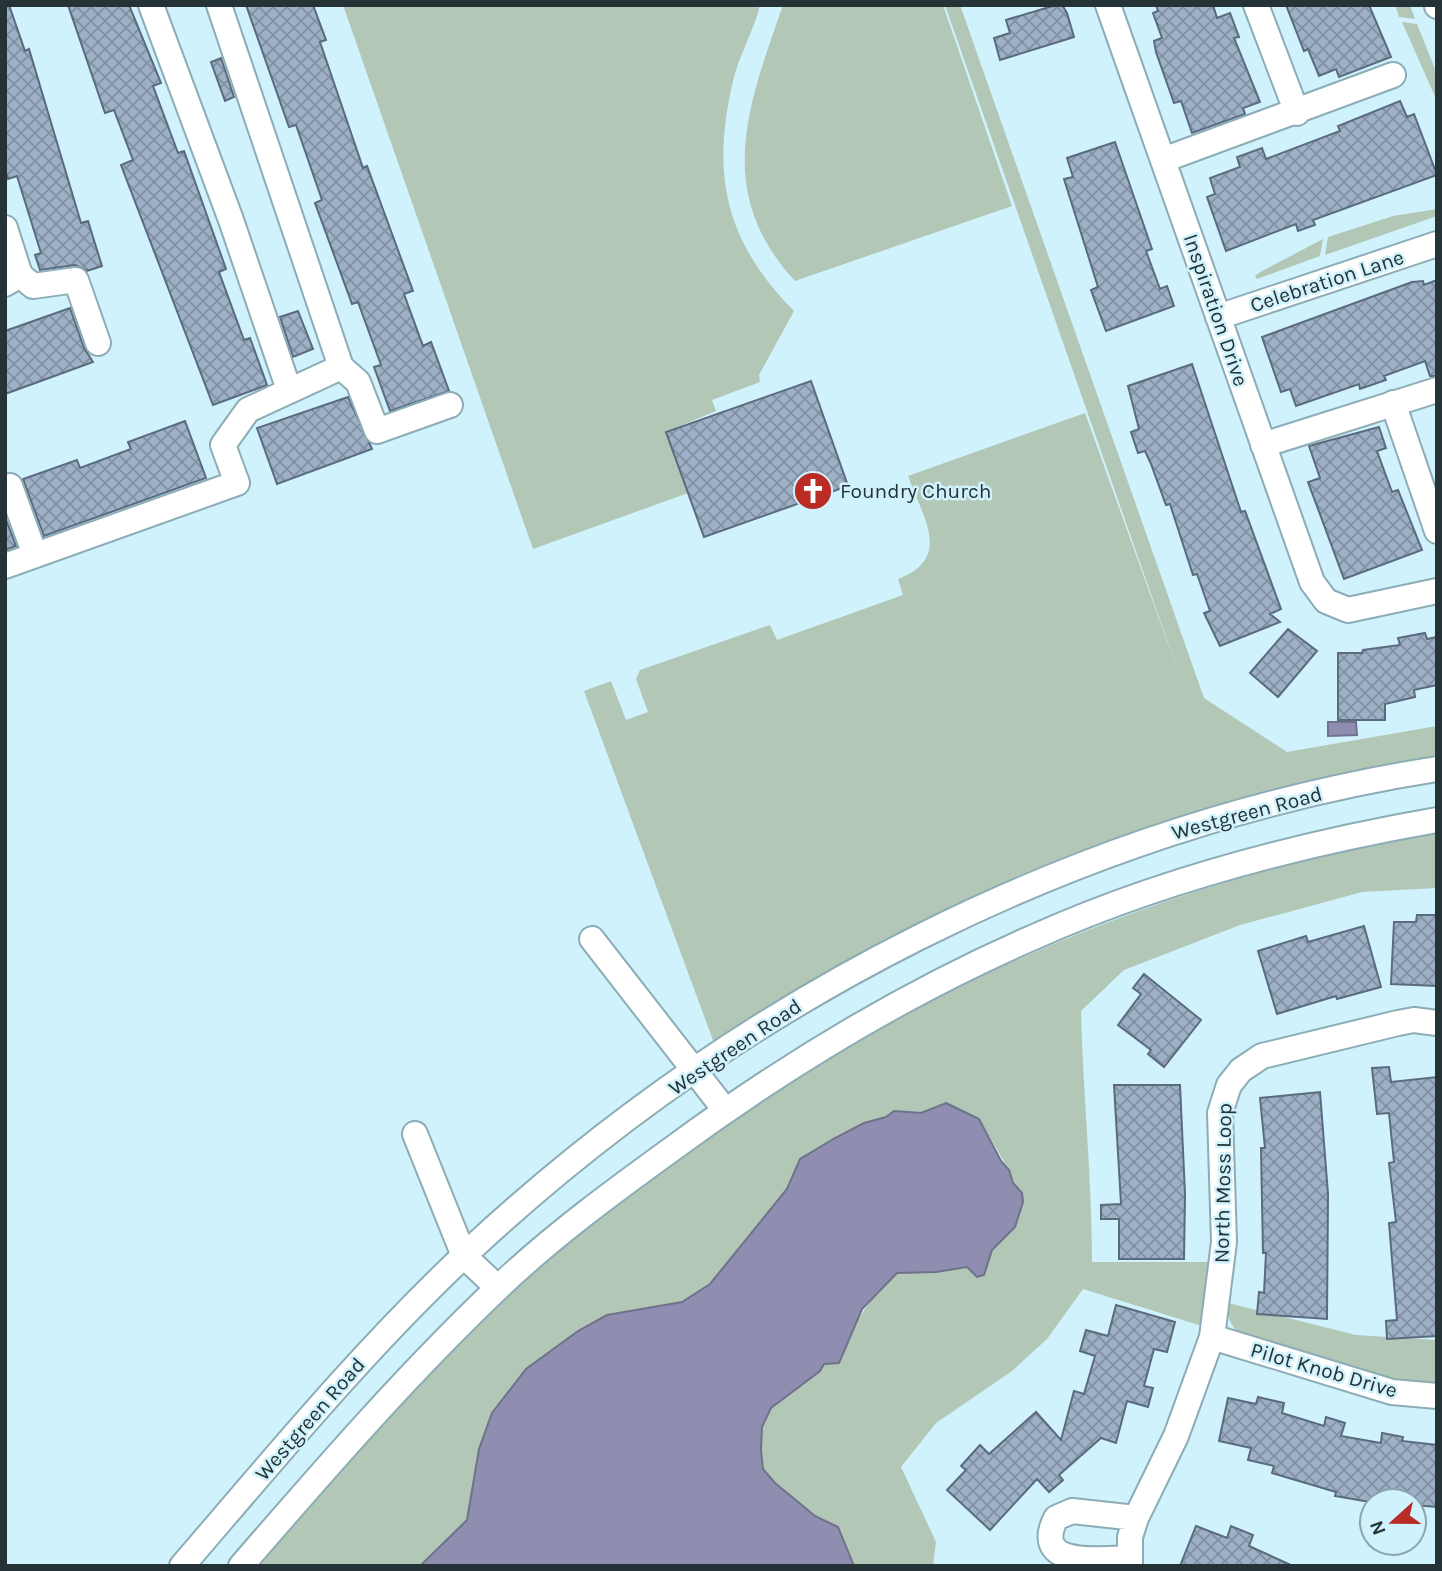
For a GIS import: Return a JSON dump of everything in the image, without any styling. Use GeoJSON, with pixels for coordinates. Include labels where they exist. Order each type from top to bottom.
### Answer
{"type":"FeatureCollection","features":[{"type":"Feature","properties":{"kind":"street"},"geometry":{"type":"LineString","coordinates":[[151,5],[231,220],[289,390]]}},
{"type":"Feature","properties":{"kind":"street"},"geometry":{"type":"LineString","coordinates":[[219,5],[341,366],[358,382],[377,431],[450,405]]}},
{"type":"Feature","properties":{"kind":"street","name":"Inspiration Drive"},"geometry":{"type":"LineString","coordinates":[[1108,5],[1312,582],[1326,601],[1336,607],[1360,608],[1437,591]]}},
{"type":"Feature","properties":{"kind":"street"},"geometry":{"type":"LineString","coordinates":[[1256,5],[1297,113]]}},
{"type":"Feature","properties":{"kind":"street"},"geometry":{"type":"LineString","coordinates":[[1163,160],[1297,113],[1393,75]]}},
{"type":"Feature","properties":{"kind":"street"},"geometry":{"type":"LineString","coordinates":[[5,228],[13,279],[33,286],[76,279],[98,344]]}},
{"type":"Feature","properties":{"kind":"street","name":"Celebration Lane"},"geometry":{"type":"LineString","coordinates":[[1218,317],[1437,244]]}},
{"type":"Feature","properties":{"kind":"street"},"geometry":{"type":"LineString","coordinates":[[5,566],[237,483],[223,445],[248,410],[341,366]]}},
{"type":"Feature","properties":{"kind":"street"},"geometry":{"type":"LineString","coordinates":[[1263,445],[1437,390]]}},
{"type":"Feature","properties":{"kind":"street"},"geometry":{"type":"LineString","coordinates":[[1394,403],[1437,531]]}},
{"type":"Feature","properties":{"kind":"street"},"geometry":{"type":"LineString","coordinates":[[10,486],[35,555]]}},
{"type":"Feature","properties":{"kind":"street","name":"Westgreen Road"},"geometry":{"type":"LineString","coordinates":[[182,1566],[388,1331],[464,1256],[599,1140],[696,1072],[831,984],[932,929],[1016,889],[1188,827],[1346,786],[1437,769]]}},
{"type":"Feature","properties":{"kind":"street","name":"Westgreen Road"},"geometry":{"type":"LineString","coordinates":[[241,1566],[346,1444],[498,1288],[630,1179],[725,1110],[857,1027],[954,974],[1036,935],[1215,872],[1287,851],[1437,820]]}},
{"type":"Feature","properties":{"kind":"street"},"geometry":{"type":"LineString","coordinates":[[592,939],[725,1110]]}},
{"type":"Feature","properties":{"kind":"street","name":"North Moss Loop"},"geometry":{"type":"LineString","coordinates":[[1131,1545],[1177,1436],[1212,1336],[1224,1242],[1220,1113],[1229,1085],[1241,1070],[1262,1056],[1398,1023],[1414,1020],[1437,1023]]}},
{"type":"Feature","properties":{"kind":"street"},"geometry":{"type":"LineString","coordinates":[[415,1134],[464,1256],[498,1288]]}},
{"type":"Feature","properties":{"kind":"street","name":"Pilot Knob Drive"},"geometry":{"type":"LineString","coordinates":[[1212,1336],[1392,1392],[1437,1396]]}},
{"type":"Feature","properties":{"kind":"street"},"geometry":{"type":"LineString","coordinates":[[1073,1511],[1131,1545],[1075,1560],[1065,1557],[1057,1550],[1051,1533],[1056,1518],[1073,1511]]}},
{"type":"Feature","properties":{"kind":"green space"},"geometry":{"type":"Polygon","coordinates":[[[343,5],[760,5],[733,81],[726,115],[724,177],[729,205],[752,259],[794,311],[759,375],[760,382],[712,400],[716,411],[666,432],[688,493],[533,549],[343,5]]]}},
{"type":"Feature","properties":{"kind":"green space"},"geometry":{"type":"Polygon","coordinates":[[[783,5],[943,5],[1012,206],[795,281],[770,248],[754,215],[746,181],[745,148],[750,113],[783,5]]]}},
{"type":"Feature","properties":{"kind":"green space"},"geometry":{"type":"Polygon","coordinates":[[[945,5],[960,5],[1204,698],[1287,752],[1437,726],[1437,762],[1224,806],[1089,848],[959,903],[896,935],[773,1005],[714,1043],[584,691],[611,681],[626,720],[648,712],[636,679],[640,670],[770,625],[777,640],[903,595],[898,579],[915,570],[925,560],[929,548],[926,522],[908,476],[1085,413],[1181,680],[945,5]]]}},
{"type":"Feature","properties":{"kind":"green space"},"geometry":{"type":"Polygon","coordinates":[[[1395,5],[1410,5],[1415,19],[1399,17],[1395,5]]]}},
{"type":"Feature","properties":{"kind":"green space"},"geometry":{"type":"Polygon","coordinates":[[[1402,22],[1417,24],[1437,74],[1437,101],[1402,22]]]}},
{"type":"Feature","properties":{"kind":"green space"},"geometry":{"type":"Polygon","coordinates":[[[1437,209],[1437,216],[1325,255],[1328,237],[1393,216],[1437,209]]]}},
{"type":"Feature","properties":{"kind":"green space"},"geometry":{"type":"Polygon","coordinates":[[[1323,239],[1320,256],[1257,279],[1255,276],[1262,271],[1323,239]]]}},
{"type":"Feature","properties":{"kind":"green space"},"geometry":{"type":"Polygon","coordinates":[[[1437,832],[1437,888],[1362,892],[1240,925],[1124,970],[1081,1011],[1092,1262],[1210,1262],[1202,1326],[1083,1289],[1047,1339],[1012,1371],[936,1423],[901,1467],[936,1542],[933,1566],[854,1566],[838,1527],[815,1516],[775,1483],[763,1469],[761,1450],[762,1427],[771,1408],[820,1371],[824,1363],[839,1363],[862,1314],[877,1293],[897,1273],[936,1272],[967,1267],[977,1277],[992,1250],[1015,1227],[1023,1202],[1022,1193],[1013,1183],[1009,1170],[979,1119],[946,1103],[921,1113],[894,1111],[886,1117],[864,1123],[801,1159],[787,1189],[710,1283],[682,1302],[607,1315],[526,1369],[492,1413],[479,1449],[467,1520],[420,1566],[256,1566],[410,1391],[533,1268],[672,1158],[772,1091],[875,1030],[982,976],[1091,929],[1204,889],[1319,856],[1437,832]]]}},
{"type":"Feature","properties":{"kind":"green space"},"geometry":{"type":"Polygon","coordinates":[[[1228,1303],[1356,1335],[1437,1340],[1437,1386],[1382,1377],[1242,1334],[1230,1321],[1228,1303]]]}},
{"type":"Feature","properties":{"kind":"water"},"geometry":{"type":"Polygon","coordinates":[[[1328,722],[1356,722],[1357,735],[1328,736],[1328,722]]]}},
{"type":"Feature","properties":{"kind":"water"},"geometry":{"type":"Polygon","coordinates":[[[946,1103],[979,1119],[1001,1161],[1009,1170],[1013,1183],[1022,1193],[1023,1202],[1015,1227],[992,1250],[984,1275],[977,1277],[967,1267],[936,1272],[897,1273],[862,1309],[839,1363],[824,1364],[820,1371],[771,1408],[762,1427],[763,1469],[775,1483],[815,1516],[838,1527],[854,1566],[420,1566],[467,1520],[479,1449],[492,1413],[526,1369],[578,1331],[607,1315],[682,1302],[710,1284],[787,1189],[800,1159],[864,1123],[886,1117],[894,1111],[921,1113],[946,1103]]]}},
{"type":"Feature","properties":{"kind":"building"},"geometry":{"type":"Polygon","coordinates":[[[5,5],[9,5],[25,51],[29,49],[81,223],[88,221],[102,266],[87,271],[75,265],[40,270],[35,255],[41,253],[17,176],[8,179],[5,170],[5,5]]]}},
{"type":"Feature","properties":{"kind":"building"},"geometry":{"type":"Polygon","coordinates":[[[68,5],[129,5],[161,83],[153,86],[178,153],[184,151],[226,269],[219,272],[244,340],[250,338],[267,385],[213,405],[121,165],[133,160],[114,110],[105,113],[68,5]]]}},
{"type":"Feature","properties":{"kind":"building"},"geometry":{"type":"Polygon","coordinates":[[[246,5],[313,5],[326,40],[320,42],[363,168],[367,166],[413,291],[404,294],[423,346],[431,342],[449,391],[390,411],[374,367],[381,365],[358,302],[352,304],[315,203],[322,200],[296,125],[289,127],[246,5]]]}},
{"type":"Feature","properties":{"kind":"building"},"geometry":{"type":"Polygon","coordinates":[[[1062,5],[1067,13],[1074,37],[1000,60],[994,38],[1010,33],[1006,20],[1062,5]]]}},
{"type":"Feature","properties":{"kind":"building"},"geometry":{"type":"Polygon","coordinates":[[[1156,5],[1213,5],[1217,18],[1230,13],[1239,37],[1234,38],[1260,102],[1243,108],[1245,114],[1192,133],[1181,101],[1174,103],[1156,52],[1154,41],[1162,38],[1153,13],[1158,11],[1156,5]]]}},
{"type":"Feature","properties":{"kind":"building"},"geometry":{"type":"Polygon","coordinates":[[[1286,5],[1369,5],[1391,57],[1339,77],[1336,69],[1319,76],[1308,49],[1304,51],[1286,5]]]}},
{"type":"Feature","properties":{"kind":"building"},"geometry":{"type":"Polygon","coordinates":[[[221,58],[234,97],[225,101],[211,62],[221,58]]]}},
{"type":"Feature","properties":{"kind":"building"},"geometry":{"type":"Polygon","coordinates":[[[1400,101],[1407,117],[1414,114],[1437,175],[1313,220],[1315,225],[1298,231],[1296,224],[1226,251],[1207,197],[1215,194],[1210,178],[1240,167],[1237,157],[1262,148],[1266,159],[1340,131],[1338,126],[1400,101]]]}},
{"type":"Feature","properties":{"kind":"building"},"geometry":{"type":"Polygon","coordinates":[[[1115,142],[1152,249],[1146,251],[1160,289],[1167,286],[1174,306],[1106,331],[1091,290],[1098,287],[1064,179],[1073,177],[1067,158],[1115,142]]]}},
{"type":"Feature","properties":{"kind":"building"},"geometry":{"type":"Polygon","coordinates":[[[1437,280],[1437,376],[1430,376],[1425,361],[1384,376],[1386,380],[1360,389],[1359,384],[1296,406],[1290,389],[1281,392],[1262,337],[1412,282],[1423,281],[1424,285],[1437,280]]]}},
{"type":"Feature","properties":{"kind":"building"},"geometry":{"type":"Polygon","coordinates":[[[70,308],[84,348],[93,362],[5,394],[5,331],[70,308]]]}},
{"type":"Feature","properties":{"kind":"building"},"geometry":{"type":"Polygon","coordinates":[[[298,311],[313,349],[293,357],[280,317],[298,311]]]}},
{"type":"Feature","properties":{"kind":"building"},"geometry":{"type":"Polygon","coordinates":[[[1192,364],[1241,512],[1245,511],[1281,609],[1270,614],[1280,622],[1220,646],[1204,613],[1210,611],[1197,574],[1193,575],[1170,504],[1166,505],[1145,451],[1138,453],[1131,432],[1139,429],[1128,386],[1192,364]]]}},
{"type":"Feature","properties":{"kind":"building"},"geometry":{"type":"Polygon","coordinates":[[[811,381],[848,486],[704,537],[666,432],[811,381]]]}},
{"type":"Feature","properties":{"kind":"building"},"geometry":{"type":"Polygon","coordinates":[[[348,397],[372,449],[277,484],[257,428],[348,397]]]}},
{"type":"Feature","properties":{"kind":"building"},"geometry":{"type":"Polygon","coordinates":[[[185,421],[206,478],[44,536],[23,479],[77,460],[80,468],[131,449],[128,442],[185,421]]]}},
{"type":"Feature","properties":{"kind":"building"},"geometry":{"type":"Polygon","coordinates":[[[1379,427],[1386,448],[1377,451],[1392,492],[1398,490],[1422,550],[1344,579],[1308,482],[1320,478],[1309,446],[1379,427]]]}},
{"type":"Feature","properties":{"kind":"building"},"geometry":{"type":"Polygon","coordinates":[[[5,517],[16,546],[5,550],[5,517]]]}},
{"type":"Feature","properties":{"kind":"building"},"geometry":{"type":"Polygon","coordinates":[[[1288,629],[1317,651],[1278,697],[1250,673],[1288,629]]]}},
{"type":"Feature","properties":{"kind":"building"},"geometry":{"type":"Polygon","coordinates":[[[1425,633],[1427,639],[1437,637],[1437,685],[1414,690],[1415,697],[1385,704],[1385,720],[1338,720],[1338,653],[1362,653],[1363,650],[1400,645],[1398,638],[1425,633]]]}},
{"type":"Feature","properties":{"kind":"building"},"geometry":{"type":"Polygon","coordinates":[[[1417,915],[1437,915],[1437,986],[1391,984],[1394,922],[1416,922],[1417,915]]]}},
{"type":"Feature","properties":{"kind":"building"},"geometry":{"type":"Polygon","coordinates":[[[1364,926],[1381,987],[1337,999],[1336,996],[1277,1014],[1258,951],[1306,936],[1308,942],[1364,926]]]}},
{"type":"Feature","properties":{"kind":"building"},"geometry":{"type":"Polygon","coordinates":[[[1144,974],[1201,1020],[1164,1067],[1148,1054],[1151,1050],[1118,1025],[1141,994],[1133,988],[1144,974]]]}},
{"type":"Feature","properties":{"kind":"building"},"geometry":{"type":"Polygon","coordinates":[[[1389,1067],[1391,1082],[1437,1077],[1437,1336],[1387,1339],[1386,1321],[1397,1320],[1389,1223],[1396,1222],[1389,1163],[1394,1162],[1389,1113],[1377,1114],[1372,1068],[1389,1067]]]}},
{"type":"Feature","properties":{"kind":"building"},"geometry":{"type":"Polygon","coordinates":[[[1114,1085],[1180,1085],[1185,1194],[1184,1259],[1119,1259],[1119,1219],[1101,1219],[1101,1205],[1121,1204],[1114,1085]]]}},
{"type":"Feature","properties":{"kind":"building"},"geometry":{"type":"Polygon","coordinates":[[[1320,1092],[1328,1194],[1327,1319],[1257,1314],[1259,1292],[1264,1293],[1266,1253],[1263,1253],[1261,1148],[1265,1148],[1260,1098],[1320,1092]]]}},
{"type":"Feature","properties":{"kind":"building"},"geometry":{"type":"Polygon","coordinates":[[[1116,1305],[1175,1322],[1167,1352],[1154,1349],[1144,1386],[1153,1388],[1148,1407],[1127,1401],[1116,1443],[1101,1438],[1059,1475],[1063,1480],[1049,1492],[1037,1479],[990,1530],[947,1490],[966,1470],[961,1466],[980,1445],[989,1454],[1036,1412],[1061,1440],[1074,1391],[1084,1394],[1095,1356],[1080,1351],[1086,1330],[1108,1336],[1116,1305]]]}},
{"type":"Feature","properties":{"kind":"building"},"geometry":{"type":"Polygon","coordinates":[[[1258,1397],[1284,1403],[1282,1413],[1324,1426],[1326,1417],[1345,1423],[1341,1436],[1381,1443],[1382,1433],[1403,1437],[1402,1441],[1437,1445],[1437,1507],[1428,1506],[1428,1487],[1358,1487],[1358,1500],[1335,1496],[1336,1492],[1272,1473],[1274,1466],[1248,1460],[1251,1448],[1219,1441],[1228,1398],[1256,1404],[1258,1397]]]}},
{"type":"Feature","properties":{"kind":"building"},"geometry":{"type":"Polygon","coordinates":[[[1196,1526],[1227,1538],[1231,1526],[1253,1535],[1249,1546],[1293,1566],[1180,1566],[1196,1526]]]}},
{"type":"Feature","properties":{"kind":"place","name":"Foundry Church"},"geometry":{"type":"Point","coordinates":[813,491]}}]}
